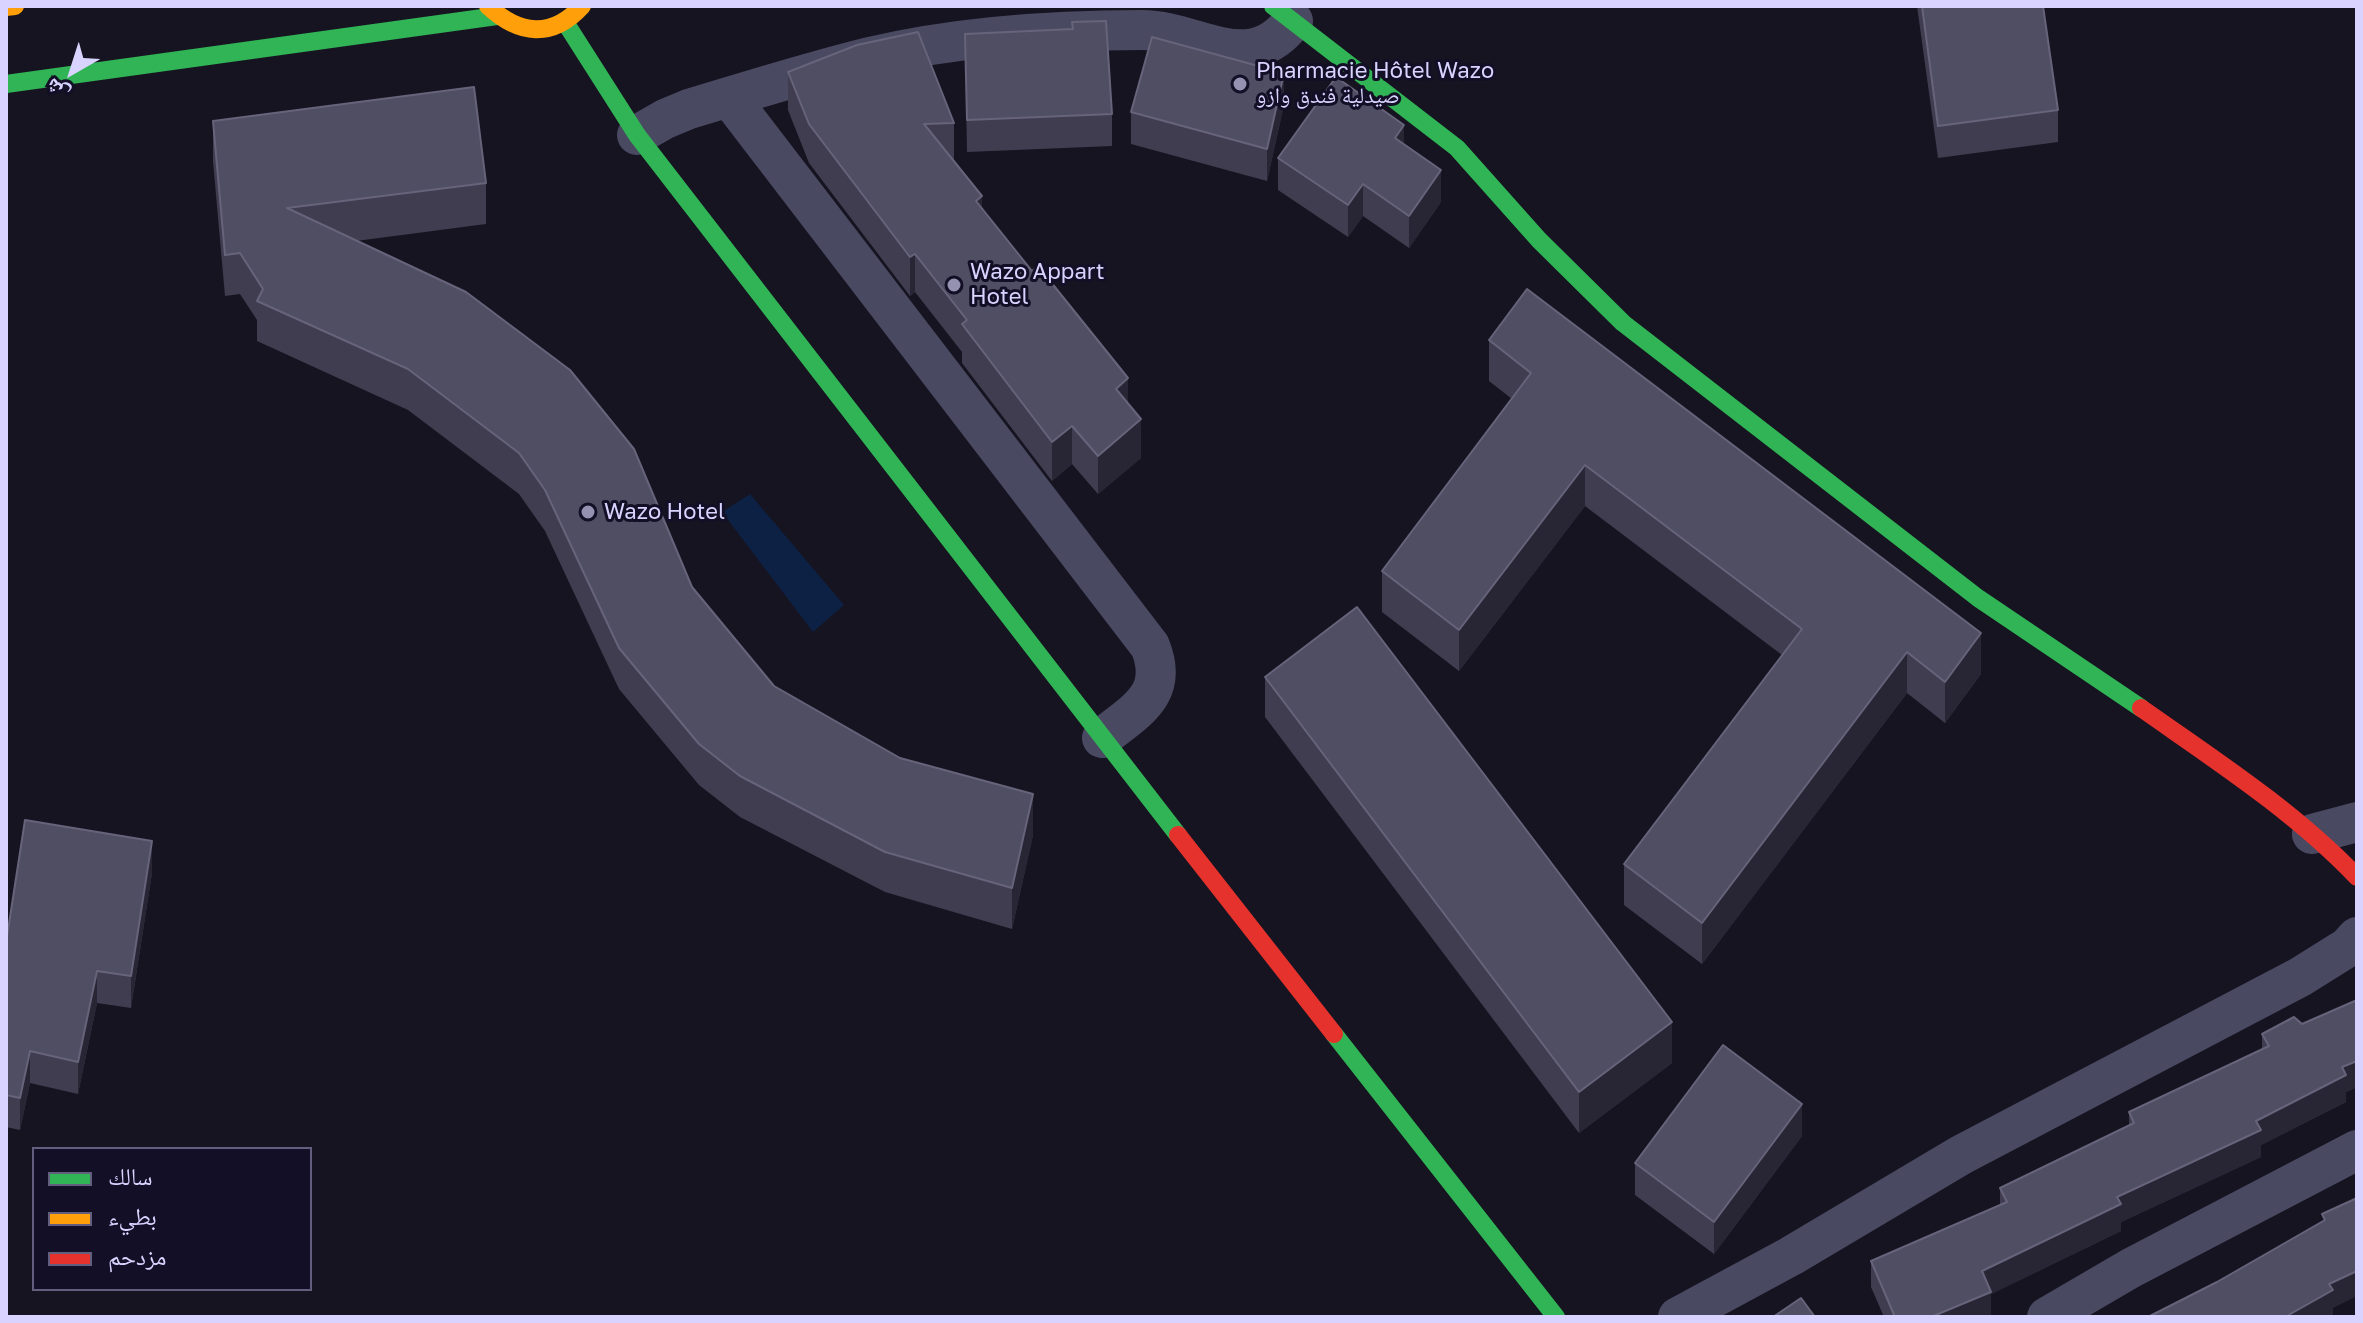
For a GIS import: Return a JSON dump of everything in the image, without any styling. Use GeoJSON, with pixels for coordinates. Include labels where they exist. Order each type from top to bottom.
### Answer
{"type":"FeatureCollection","features":[{"type":"Feature","properties":{"kind":"street"},"geometry":{"type":"LineString","coordinates":[[6,7],[15,6]]}},
{"type":"Feature","properties":{"kind":"street"},"geometry":{"type":"LineString","coordinates":[[6,84],[492,11],[512,26],[530,30],[548,29],[565,22],[582,6]]}},
{"type":"Feature","properties":{"kind":"street"},"geometry":{"type":"LineString","coordinates":[[637,135],[665,119],[729,97],[872,57],[998,36],[1076,30],[1155,30],[1242,50],[1257,49],[1272,43],[1283,13],[1457,148],[1539,240],[1623,323],[1978,598],[2237,775],[2312,834],[2357,877]]}},
{"type":"Feature","properties":{"kind":"street"},"geometry":{"type":"LineString","coordinates":[[565,22],[637,135],[1102,738],[1556,1317]]}},
{"type":"Feature","properties":{"kind":"street"},"geometry":{"type":"LineString","coordinates":[[729,97],[1150,646],[1156,661],[1157,677],[1153,691],[1145,704],[1102,738]]}},
{"type":"Feature","properties":{"kind":"street"},"geometry":{"type":"LineString","coordinates":[[2312,834],[2357,822]]}},
{"type":"Feature","properties":{"kind":"street"},"geometry":{"type":"LineString","coordinates":[[1678,1317],[1791,1256],[1961,1155],[2300,977],[2348,947],[2357,937]]}},
{"type":"Feature","properties":{"kind":"street"},"geometry":{"type":"LineString","coordinates":[[2047,1317],[2131,1268],[2357,1150]]}},
{"type":"Feature","properties":{"kind":"water"},"geometry":{"type":"Polygon","coordinates":[[[750,494],[844,605],[813,632],[722,512],[750,494]]]}},
{"type":"Feature","properties":{"kind":"building"},"geometry":{"type":"Polygon","coordinates":[[[1922,6],[2043,6],[2058,110],[1938,126],[1922,6]]]}},
{"type":"Feature","properties":{"kind":"building"},"geometry":{"type":"Polygon","coordinates":[[[1106,21],[1112,114],[967,120],[965,34],[1073,29],[1072,22],[1106,21]]]}},
{"type":"Feature","properties":{"kind":"building","name":"Wazo Appart Hotel"},"geometry":{"type":"Polygon","coordinates":[[[918,32],[954,123],[924,124],[982,196],[976,201],[1032,271],[1038,266],[1128,378],[1116,389],[1141,419],[1098,456],[1072,426],[1052,442],[962,324],[967,320],[915,254],[910,257],[809,124],[788,72],[857,45],[918,32]]]}},
{"type":"Feature","properties":{"kind":"building"},"geometry":{"type":"Polygon","coordinates":[[[1152,37],[1284,73],[1267,149],[1131,112],[1152,37]]]}},
{"type":"Feature","properties":{"kind":"building"},"geometry":{"type":"Polygon","coordinates":[[[1336,77],[1404,125],[1395,138],[1441,170],[1409,216],[1363,184],[1348,205],[1278,158],[1336,77]]]}},
{"type":"Feature","properties":{"kind":"building","name":"Wazo Hotel"},"geometry":{"type":"Polygon","coordinates":[[[474,87],[486,183],[287,208],[466,292],[570,370],[634,449],[692,587],[774,686],[900,758],[1033,794],[1012,888],[885,852],[740,776],[699,744],[619,648],[545,490],[519,453],[408,369],[257,301],[263,289],[240,253],[225,255],[213,121],[474,87]]]}},
{"type":"Feature","properties":{"kind":"building"},"geometry":{"type":"Polygon","coordinates":[[[1527,289],[1981,633],[1945,682],[1907,652],[1702,923],[1624,864],[1802,629],[1585,465],[1459,630],[1382,571],[1531,373],[1489,340],[1527,289]]]}},
{"type":"Feature","properties":{"kind":"building"},"geometry":{"type":"Polygon","coordinates":[[[1357,607],[1672,1022],[1579,1092],[1265,677],[1357,607]]]}},
{"type":"Feature","properties":{"kind":"building"},"geometry":{"type":"Polygon","coordinates":[[[25,820],[152,841],[131,976],[97,971],[78,1062],[30,1051],[20,1098],[6,1095],[6,943],[25,820]]]}},
{"type":"Feature","properties":{"kind":"building"},"geometry":{"type":"Polygon","coordinates":[[[2357,1000],[2357,1061],[2342,1067],[2346,1075],[2256,1121],[2261,1130],[2117,1197],[2121,1204],[1982,1271],[1991,1292],[1931,1317],[1895,1317],[1871,1261],[2007,1202],[2000,1188],[2134,1123],[2129,1112],[2269,1046],[2262,1034],[2294,1017],[2302,1024],[2357,1000]]]}},
{"type":"Feature","properties":{"kind":"building"},"geometry":{"type":"Polygon","coordinates":[[[1723,1045],[1802,1104],[1714,1222],[1635,1163],[1723,1045]]]}},
{"type":"Feature","properties":{"kind":"building"},"geometry":{"type":"Polygon","coordinates":[[[2357,1198],[2357,1271],[2329,1284],[2333,1290],[2285,1317],[2148,1317],[2217,1282],[2325,1220],[2322,1214],[2357,1198]]]}},
{"type":"Feature","properties":{"kind":"building"},"geometry":{"type":"Polygon","coordinates":[[[1801,1298],[1815,1317],[1773,1317],[1801,1298]]]}},
{"type":"Feature","properties":{"kind":"traffic: fast"},"geometry":{"type":"LineString","coordinates":[[1273,6],[1457,148],[1539,240],[1623,323],[1978,598],[2141,708]]}},
{"type":"Feature","properties":{"kind":"traffic: fast"},"geometry":{"type":"LineString","coordinates":[[6,84],[497,16]]}},
{"type":"Feature","properties":{"kind":"traffic: fast"},"geometry":{"type":"LineString","coordinates":[[565,22],[637,135],[1178,835]]}},
{"type":"Feature","properties":{"kind":"traffic: fast"},"geometry":{"type":"LineString","coordinates":[[1334,1034],[1556,1317]]}},
{"type":"Feature","properties":{"kind":"traffic: slow"},"geometry":{"type":"LineString","coordinates":[[6,7],[15,6]]}},
{"type":"Feature","properties":{"kind":"traffic: slow"},"geometry":{"type":"LineString","coordinates":[[488,6],[512,23],[535,29],[559,24],[582,6]]}},
{"type":"Feature","properties":{"kind":"traffic: jam"},"geometry":{"type":"LineString","coordinates":[[2141,708],[2280,808],[2357,877]]}},
{"type":"Feature","properties":{"kind":"traffic: jam"},"geometry":{"type":"LineString","coordinates":[[1178,835],[1334,1034]]}},
{"type":"Feature","properties":{"kind":"place","name":"Pharmacie Hôtel Wazo صيدلية فندق وازو"},"geometry":{"type":"Point","coordinates":[1240,84]}},
{"type":"Feature","properties":{"kind":"place","name":"Wazo Appart Hotel"},"geometry":{"type":"Point","coordinates":[954,285]}},
{"type":"Feature","properties":{"kind":"place","name":"Wazo Hotel"},"geometry":{"type":"Point","coordinates":[588,512]}}]}
